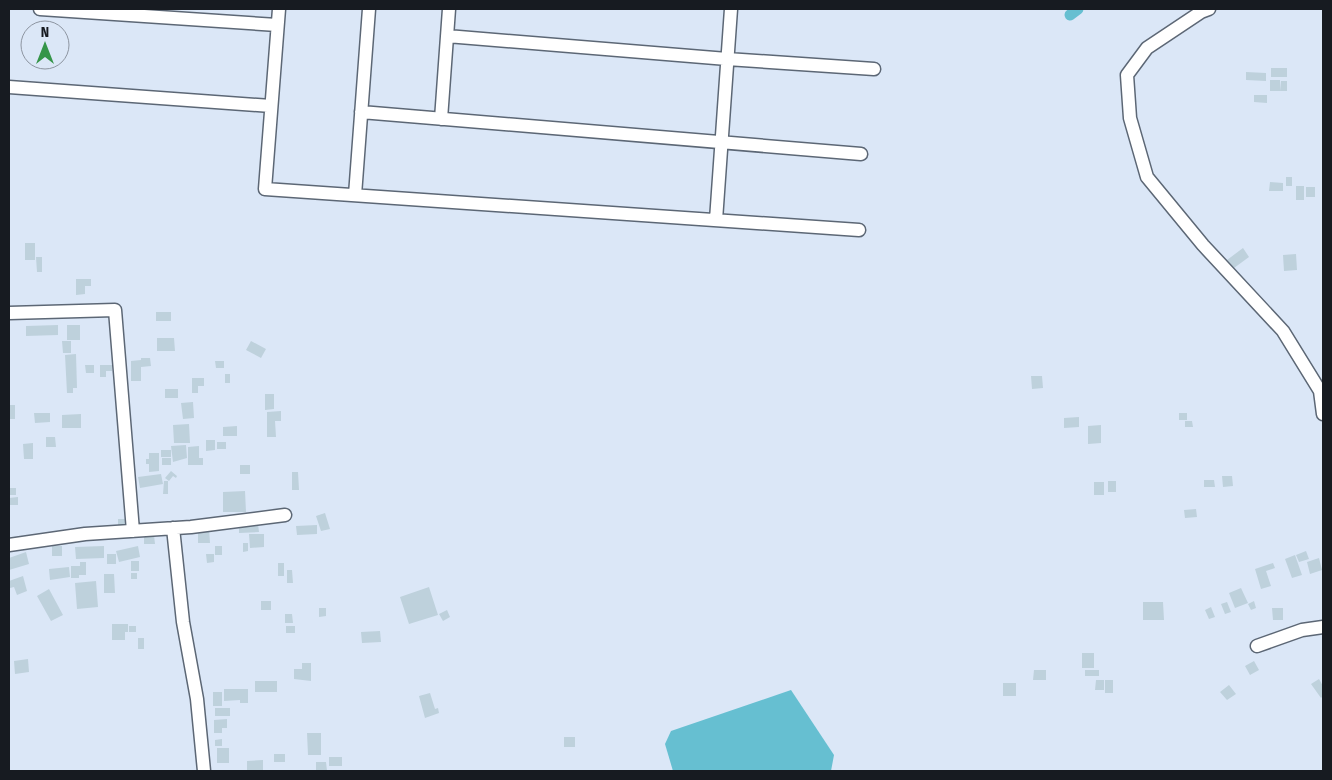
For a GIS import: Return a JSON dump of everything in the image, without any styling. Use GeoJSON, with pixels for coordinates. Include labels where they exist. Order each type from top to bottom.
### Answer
{"type":"FeatureCollection","features":[{"type":"Feature","properties":{"kind":"street"},"geometry":{"type":"LineString","coordinates":[[40,9],[277,25]]}},
{"type":"Feature","properties":{"kind":"street"},"geometry":{"type":"LineString","coordinates":[[278,9],[265,189],[859,230]]}},
{"type":"Feature","properties":{"kind":"street"},"geometry":{"type":"LineString","coordinates":[[355,195],[369,9]]}},
{"type":"Feature","properties":{"kind":"street"},"geometry":{"type":"LineString","coordinates":[[441,120],[449,9]]}},
{"type":"Feature","properties":{"kind":"street"},"geometry":{"type":"LineString","coordinates":[[716,220],[731,9]]}},
{"type":"Feature","properties":{"kind":"street"},"geometry":{"type":"LineString","coordinates":[[1209,9],[1201,12],[1147,48],[1127,75],[1132,127],[1147,177],[1203,245],[1283,331],[1320,391],[1323,414]]}},
{"type":"Feature","properties":{"kind":"street"},"geometry":{"type":"LineString","coordinates":[[447,36],[874,69]]}},
{"type":"Feature","properties":{"kind":"street"},"geometry":{"type":"LineString","coordinates":[[9,87],[271,106]]}},
{"type":"Feature","properties":{"kind":"street"},"geometry":{"type":"LineString","coordinates":[[361,112],[861,154]]}},
{"type":"Feature","properties":{"kind":"street"},"geometry":{"type":"LineString","coordinates":[[9,313],[115,310],[133,531]]}},
{"type":"Feature","properties":{"kind":"street"},"geometry":{"type":"LineString","coordinates":[[9,545],[86,534],[173,528],[285,515]]}},
{"type":"Feature","properties":{"kind":"street"},"geometry":{"type":"LineString","coordinates":[[173,528],[182,622],[197,699],[204,771]]}},
{"type":"Feature","properties":{"kind":"street"},"geometry":{"type":"LineString","coordinates":[[1257,646],[1302,630],[1323,626]]}},
{"type":"Feature","properties":{"kind":"water"},"geometry":{"type":"Polygon","coordinates":[[[791,690],[834,755],[831,771],[673,771],[665,744],[671,731],[791,690]]]}},
{"type":"Feature","properties":{"kind":"building"},"geometry":{"type":"Polygon","coordinates":[[[1271,68],[1287,68],[1287,77],[1271,77],[1271,68]]]}},
{"type":"Feature","properties":{"kind":"building"},"geometry":{"type":"Polygon","coordinates":[[[1246,72],[1266,73],[1266,81],[1246,80],[1246,72]]]}},
{"type":"Feature","properties":{"kind":"building"},"geometry":{"type":"Polygon","coordinates":[[[1270,80],[1280,80],[1280,91],[1270,91],[1270,80]]]}},
{"type":"Feature","properties":{"kind":"building"},"geometry":{"type":"Polygon","coordinates":[[[1281,81],[1287,81],[1287,91],[1280,91],[1281,81]]]}},
{"type":"Feature","properties":{"kind":"building"},"geometry":{"type":"Polygon","coordinates":[[[1254,95],[1267,95],[1267,103],[1254,102],[1254,95]]]}},
{"type":"Feature","properties":{"kind":"building"},"geometry":{"type":"Polygon","coordinates":[[[1286,177],[1292,177],[1292,186],[1286,186],[1286,177]]]}},
{"type":"Feature","properties":{"kind":"building"},"geometry":{"type":"Polygon","coordinates":[[[1270,182],[1283,183],[1283,191],[1269,191],[1270,182]]]}},
{"type":"Feature","properties":{"kind":"building"},"geometry":{"type":"Polygon","coordinates":[[[1296,186],[1304,186],[1304,200],[1296,200],[1296,186]]]}},
{"type":"Feature","properties":{"kind":"building"},"geometry":{"type":"Polygon","coordinates":[[[1306,187],[1315,187],[1315,197],[1306,197],[1306,187]]]}},
{"type":"Feature","properties":{"kind":"building"},"geometry":{"type":"Polygon","coordinates":[[[25,243],[35,243],[35,260],[25,260],[25,243]]]}},
{"type":"Feature","properties":{"kind":"building"},"geometry":{"type":"Polygon","coordinates":[[[1243,248],[1249,257],[1234,268],[1227,260],[1243,248]]]}},
{"type":"Feature","properties":{"kind":"building"},"geometry":{"type":"Polygon","coordinates":[[[1296,254],[1297,270],[1284,271],[1283,255],[1296,254]]]}},
{"type":"Feature","properties":{"kind":"building"},"geometry":{"type":"Polygon","coordinates":[[[36,257],[42,257],[42,272],[37,272],[36,257]]]}},
{"type":"Feature","properties":{"kind":"building"},"geometry":{"type":"Polygon","coordinates":[[[76,279],[91,279],[91,286],[85,286],[85,294],[76,295],[76,279]]]}},
{"type":"Feature","properties":{"kind":"building"},"geometry":{"type":"Polygon","coordinates":[[[156,312],[171,312],[171,321],[156,321],[156,312]]]}},
{"type":"Feature","properties":{"kind":"building"},"geometry":{"type":"Polygon","coordinates":[[[58,325],[58,335],[26,336],[26,326],[58,325]]]}},
{"type":"Feature","properties":{"kind":"building"},"geometry":{"type":"Polygon","coordinates":[[[67,325],[80,325],[80,340],[67,340],[67,325]]]}},
{"type":"Feature","properties":{"kind":"building"},"geometry":{"type":"Polygon","coordinates":[[[157,338],[174,338],[175,351],[157,351],[157,338]]]}},
{"type":"Feature","properties":{"kind":"building"},"geometry":{"type":"Polygon","coordinates":[[[62,341],[71,341],[71,353],[63,353],[62,341]]]}},
{"type":"Feature","properties":{"kind":"building"},"geometry":{"type":"Polygon","coordinates":[[[251,341],[266,349],[261,358],[246,350],[251,341]]]}},
{"type":"Feature","properties":{"kind":"building"},"geometry":{"type":"Polygon","coordinates":[[[76,354],[77,388],[73,388],[73,393],[67,393],[65,355],[76,354]]]}},
{"type":"Feature","properties":{"kind":"building"},"geometry":{"type":"Polygon","coordinates":[[[141,358],[150,358],[151,366],[141,367],[141,381],[131,381],[131,361],[141,360],[141,358]]]}},
{"type":"Feature","properties":{"kind":"building"},"geometry":{"type":"Polygon","coordinates":[[[215,361],[224,361],[224,368],[216,368],[215,361]]]}},
{"type":"Feature","properties":{"kind":"building"},"geometry":{"type":"Polygon","coordinates":[[[85,365],[94,365],[94,373],[86,373],[85,365]]]}},
{"type":"Feature","properties":{"kind":"building"},"geometry":{"type":"Polygon","coordinates":[[[100,365],[112,365],[112,371],[106,371],[106,377],[100,377],[100,365]]]}},
{"type":"Feature","properties":{"kind":"building"},"geometry":{"type":"Polygon","coordinates":[[[225,374],[230,374],[230,383],[225,383],[225,374]]]}},
{"type":"Feature","properties":{"kind":"building"},"geometry":{"type":"Polygon","coordinates":[[[1031,376],[1042,376],[1043,388],[1032,389],[1031,376]]]}},
{"type":"Feature","properties":{"kind":"building"},"geometry":{"type":"Polygon","coordinates":[[[192,378],[204,378],[204,386],[198,386],[198,393],[192,393],[192,378]]]}},
{"type":"Feature","properties":{"kind":"building"},"geometry":{"type":"Polygon","coordinates":[[[165,389],[178,389],[178,398],[165,398],[165,389]]]}},
{"type":"Feature","properties":{"kind":"building"},"geometry":{"type":"Polygon","coordinates":[[[265,394],[274,394],[274,409],[265,410],[265,394]]]}},
{"type":"Feature","properties":{"kind":"building"},"geometry":{"type":"Polygon","coordinates":[[[193,402],[194,418],[183,419],[181,403],[193,402]]]}},
{"type":"Feature","properties":{"kind":"building"},"geometry":{"type":"Polygon","coordinates":[[[9,405],[15,405],[15,419],[9,419],[9,405]]]}},
{"type":"Feature","properties":{"kind":"building"},"geometry":{"type":"Polygon","coordinates":[[[281,411],[281,421],[275,421],[276,437],[267,437],[267,412],[281,411]]]}},
{"type":"Feature","properties":{"kind":"building"},"geometry":{"type":"Polygon","coordinates":[[[34,413],[50,413],[50,422],[35,423],[34,413]]]}},
{"type":"Feature","properties":{"kind":"building"},"geometry":{"type":"Polygon","coordinates":[[[1179,413],[1187,413],[1187,420],[1179,420],[1179,413]]]}},
{"type":"Feature","properties":{"kind":"building"},"geometry":{"type":"Polygon","coordinates":[[[81,414],[81,428],[62,428],[62,415],[81,414]]]}},
{"type":"Feature","properties":{"kind":"building"},"geometry":{"type":"Polygon","coordinates":[[[1079,417],[1079,427],[1064,428],[1064,418],[1079,417]]]}},
{"type":"Feature","properties":{"kind":"building"},"geometry":{"type":"Polygon","coordinates":[[[1185,421],[1192,421],[1193,427],[1185,427],[1185,421]]]}},
{"type":"Feature","properties":{"kind":"building"},"geometry":{"type":"Polygon","coordinates":[[[189,424],[190,443],[174,443],[173,425],[189,424]]]}},
{"type":"Feature","properties":{"kind":"building"},"geometry":{"type":"Polygon","coordinates":[[[1101,425],[1101,443],[1088,444],[1088,426],[1101,425]]]}},
{"type":"Feature","properties":{"kind":"building"},"geometry":{"type":"Polygon","coordinates":[[[237,426],[237,436],[223,436],[223,427],[237,426]]]}},
{"type":"Feature","properties":{"kind":"building"},"geometry":{"type":"Polygon","coordinates":[[[46,437],[55,437],[56,447],[46,447],[46,437]]]}},
{"type":"Feature","properties":{"kind":"building"},"geometry":{"type":"Polygon","coordinates":[[[206,440],[215,440],[215,450],[206,451],[206,440]]]}},
{"type":"Feature","properties":{"kind":"building"},"geometry":{"type":"Polygon","coordinates":[[[217,442],[226,442],[226,449],[217,449],[217,442]]]}},
{"type":"Feature","properties":{"kind":"building"},"geometry":{"type":"Polygon","coordinates":[[[33,443],[33,459],[24,459],[23,444],[33,443]]]}},
{"type":"Feature","properties":{"kind":"building"},"geometry":{"type":"Polygon","coordinates":[[[186,445],[187,458],[173,462],[171,446],[186,445]]]}},
{"type":"Feature","properties":{"kind":"building"},"geometry":{"type":"Polygon","coordinates":[[[199,446],[199,458],[203,458],[203,465],[188,465],[188,447],[199,446]]]}},
{"type":"Feature","properties":{"kind":"building"},"geometry":{"type":"Polygon","coordinates":[[[161,450],[171,450],[171,457],[161,457],[161,450]]]}},
{"type":"Feature","properties":{"kind":"building"},"geometry":{"type":"Polygon","coordinates":[[[149,453],[159,453],[159,471],[149,472],[149,464],[146,464],[146,459],[149,459],[149,453]]]}},
{"type":"Feature","properties":{"kind":"building"},"geometry":{"type":"Polygon","coordinates":[[[162,458],[171,458],[171,465],[162,465],[162,458]]]}},
{"type":"Feature","properties":{"kind":"building"},"geometry":{"type":"Polygon","coordinates":[[[240,465],[250,465],[250,474],[240,474],[240,465]]]}},
{"type":"Feature","properties":{"kind":"building"},"geometry":{"type":"Polygon","coordinates":[[[171,471],[177,476],[176,478],[173,476],[169,481],[165,478],[171,471]]]}},
{"type":"Feature","properties":{"kind":"building"},"geometry":{"type":"Polygon","coordinates":[[[292,472],[298,472],[299,490],[292,490],[292,472]]]}},
{"type":"Feature","properties":{"kind":"building"},"geometry":{"type":"Polygon","coordinates":[[[161,474],[163,484],[140,488],[138,477],[161,474]]]}},
{"type":"Feature","properties":{"kind":"building"},"geometry":{"type":"Polygon","coordinates":[[[1222,476],[1232,476],[1233,486],[1223,487],[1222,476]]]}},
{"type":"Feature","properties":{"kind":"building"},"geometry":{"type":"Polygon","coordinates":[[[1204,480],[1214,480],[1215,487],[1204,487],[1204,480]]]}},
{"type":"Feature","properties":{"kind":"building"},"geometry":{"type":"Polygon","coordinates":[[[164,481],[168,481],[168,494],[163,494],[164,481]]]}},
{"type":"Feature","properties":{"kind":"building"},"geometry":{"type":"Polygon","coordinates":[[[1108,481],[1116,481],[1116,492],[1108,492],[1108,481]]]}},
{"type":"Feature","properties":{"kind":"building"},"geometry":{"type":"Polygon","coordinates":[[[1094,482],[1104,482],[1104,495],[1094,495],[1094,482]]]}},
{"type":"Feature","properties":{"kind":"building"},"geometry":{"type":"Polygon","coordinates":[[[9,488],[16,488],[16,495],[9,495],[9,488]]]}},
{"type":"Feature","properties":{"kind":"building"},"geometry":{"type":"Polygon","coordinates":[[[245,491],[246,512],[223,512],[223,492],[245,491]]]}},
{"type":"Feature","properties":{"kind":"building"},"geometry":{"type":"Polygon","coordinates":[[[18,497],[18,505],[9,505],[9,498],[18,497]]]}},
{"type":"Feature","properties":{"kind":"building"},"geometry":{"type":"Polygon","coordinates":[[[1196,509],[1197,517],[1185,518],[1184,510],[1196,509]]]}},
{"type":"Feature","properties":{"kind":"building"},"geometry":{"type":"Polygon","coordinates":[[[325,513],[330,529],[321,531],[316,516],[325,513]]]}},
{"type":"Feature","properties":{"kind":"building"},"geometry":{"type":"Polygon","coordinates":[[[118,519],[125,519],[125,529],[118,530],[118,519]]]}},
{"type":"Feature","properties":{"kind":"building"},"geometry":{"type":"Polygon","coordinates":[[[239,524],[258,524],[259,532],[239,533],[239,524]]]}},
{"type":"Feature","properties":{"kind":"building"},"geometry":{"type":"Polygon","coordinates":[[[317,525],[317,534],[297,535],[296,526],[317,525]]]}},
{"type":"Feature","properties":{"kind":"building"},"geometry":{"type":"Polygon","coordinates":[[[198,528],[209,528],[210,543],[198,543],[198,528]]]}},
{"type":"Feature","properties":{"kind":"building"},"geometry":{"type":"Polygon","coordinates":[[[249,534],[264,534],[264,547],[250,548],[249,534]]]}},
{"type":"Feature","properties":{"kind":"building"},"geometry":{"type":"Polygon","coordinates":[[[144,535],[154,535],[155,544],[144,544],[144,535]]]}},
{"type":"Feature","properties":{"kind":"building"},"geometry":{"type":"Polygon","coordinates":[[[243,543],[248,543],[248,551],[243,552],[243,543]]]}},
{"type":"Feature","properties":{"kind":"building"},"geometry":{"type":"Polygon","coordinates":[[[52,546],[62,546],[62,556],[52,556],[52,546]]]}},
{"type":"Feature","properties":{"kind":"building"},"geometry":{"type":"Polygon","coordinates":[[[104,546],[104,558],[76,559],[75,547],[104,546]]]}},
{"type":"Feature","properties":{"kind":"building"},"geometry":{"type":"Polygon","coordinates":[[[138,546],[140,557],[119,562],[116,551],[138,546]]]}},
{"type":"Feature","properties":{"kind":"building"},"geometry":{"type":"Polygon","coordinates":[[[215,546],[222,546],[222,555],[215,555],[215,546]]]}},
{"type":"Feature","properties":{"kind":"building"},"geometry":{"type":"Polygon","coordinates":[[[1306,551],[1309,559],[1299,562],[1296,555],[1306,551]]]}},
{"type":"Feature","properties":{"kind":"building"},"geometry":{"type":"Polygon","coordinates":[[[26,552],[29,564],[9,570],[9,558],[26,552]]]}},
{"type":"Feature","properties":{"kind":"building"},"geometry":{"type":"Polygon","coordinates":[[[107,554],[116,554],[116,564],[107,564],[107,554]]]}},
{"type":"Feature","properties":{"kind":"building"},"geometry":{"type":"Polygon","coordinates":[[[206,554],[214,554],[214,562],[207,563],[206,554]]]}},
{"type":"Feature","properties":{"kind":"building"},"geometry":{"type":"Polygon","coordinates":[[[1295,555],[1302,575],[1292,578],[1285,559],[1295,555]]]}},
{"type":"Feature","properties":{"kind":"building"},"geometry":{"type":"Polygon","coordinates":[[[1319,558],[1322,570],[1310,574],[1307,562],[1319,558]]]}},
{"type":"Feature","properties":{"kind":"building"},"geometry":{"type":"Polygon","coordinates":[[[131,561],[139,561],[139,571],[131,571],[131,561]]]}},
{"type":"Feature","properties":{"kind":"building"},"geometry":{"type":"Polygon","coordinates":[[[80,562],[86,562],[86,575],[79,575],[79,578],[71,578],[71,566],[80,566],[80,562]]]}},
{"type":"Feature","properties":{"kind":"building"},"geometry":{"type":"Polygon","coordinates":[[[278,563],[284,563],[284,576],[278,576],[278,563]]]}},
{"type":"Feature","properties":{"kind":"building"},"geometry":{"type":"Polygon","coordinates":[[[1273,563],[1275,568],[1266,571],[1271,586],[1261,589],[1255,569],[1273,563]]]}},
{"type":"Feature","properties":{"kind":"building"},"geometry":{"type":"Polygon","coordinates":[[[69,567],[70,577],[50,580],[49,569],[69,567]]]}},
{"type":"Feature","properties":{"kind":"building"},"geometry":{"type":"Polygon","coordinates":[[[287,570],[292,570],[293,583],[287,583],[287,570]]]}},
{"type":"Feature","properties":{"kind":"building"},"geometry":{"type":"Polygon","coordinates":[[[131,573],[137,573],[137,579],[131,579],[131,573]]]}},
{"type":"Feature","properties":{"kind":"building"},"geometry":{"type":"Polygon","coordinates":[[[104,574],[114,574],[115,593],[104,593],[104,574]]]}},
{"type":"Feature","properties":{"kind":"building"},"geometry":{"type":"Polygon","coordinates":[[[23,576],[27,591],[17,595],[14,587],[10,588],[9,581],[23,576]]]}},
{"type":"Feature","properties":{"kind":"building"},"geometry":{"type":"Polygon","coordinates":[[[96,581],[98,607],[77,609],[75,583],[96,581]]]}},
{"type":"Feature","properties":{"kind":"building"},"geometry":{"type":"Polygon","coordinates":[[[429,587],[438,615],[409,624],[400,597],[429,587]]]}},
{"type":"Feature","properties":{"kind":"building"},"geometry":{"type":"Polygon","coordinates":[[[1241,588],[1248,603],[1235,608],[1229,593],[1241,588]]]}},
{"type":"Feature","properties":{"kind":"building"},"geometry":{"type":"Polygon","coordinates":[[[49,589],[63,615],[51,621],[37,596],[49,589]]]}},
{"type":"Feature","properties":{"kind":"building"},"geometry":{"type":"Polygon","coordinates":[[[261,601],[271,601],[271,610],[261,610],[261,601]]]}},
{"type":"Feature","properties":{"kind":"building"},"geometry":{"type":"Polygon","coordinates":[[[1254,601],[1256,608],[1251,610],[1248,604],[1254,601]]]}},
{"type":"Feature","properties":{"kind":"building"},"geometry":{"type":"Polygon","coordinates":[[[1143,602],[1163,602],[1164,620],[1143,620],[1143,602]]]}},
{"type":"Feature","properties":{"kind":"building"},"geometry":{"type":"Polygon","coordinates":[[[1227,602],[1231,612],[1225,614],[1221,604],[1227,602]]]}},
{"type":"Feature","properties":{"kind":"building"},"geometry":{"type":"Polygon","coordinates":[[[1211,607],[1215,617],[1209,619],[1205,610],[1211,607]]]}},
{"type":"Feature","properties":{"kind":"building"},"geometry":{"type":"Polygon","coordinates":[[[319,608],[326,608],[326,616],[319,617],[319,608]]]}},
{"type":"Feature","properties":{"kind":"building"},"geometry":{"type":"Polygon","coordinates":[[[1272,608],[1283,608],[1283,620],[1273,620],[1272,608]]]}},
{"type":"Feature","properties":{"kind":"building"},"geometry":{"type":"Polygon","coordinates":[[[447,610],[450,617],[443,621],[439,614],[447,610]]]}},
{"type":"Feature","properties":{"kind":"building"},"geometry":{"type":"Polygon","coordinates":[[[285,614],[292,614],[293,623],[285,623],[285,614]]]}},
{"type":"Feature","properties":{"kind":"building"},"geometry":{"type":"Polygon","coordinates":[[[112,624],[128,624],[125,640],[112,640],[112,624]]]}},
{"type":"Feature","properties":{"kind":"building"},"geometry":{"type":"Polygon","coordinates":[[[129,626],[136,626],[136,632],[129,632],[129,626]]]}},
{"type":"Feature","properties":{"kind":"building"},"geometry":{"type":"Polygon","coordinates":[[[286,626],[295,626],[295,633],[286,633],[286,626]]]}},
{"type":"Feature","properties":{"kind":"building"},"geometry":{"type":"Polygon","coordinates":[[[380,631],[381,642],[362,643],[361,632],[380,631]]]}},
{"type":"Feature","properties":{"kind":"building"},"geometry":{"type":"Polygon","coordinates":[[[138,638],[144,638],[144,649],[138,649],[138,638]]]}},
{"type":"Feature","properties":{"kind":"building"},"geometry":{"type":"Polygon","coordinates":[[[1082,653],[1094,653],[1094,668],[1082,668],[1082,653]]]}},
{"type":"Feature","properties":{"kind":"building"},"geometry":{"type":"Polygon","coordinates":[[[28,659],[29,672],[15,674],[14,661],[28,659]]]}},
{"type":"Feature","properties":{"kind":"building"},"geometry":{"type":"Polygon","coordinates":[[[1254,661],[1259,670],[1250,675],[1245,666],[1254,661]]]}},
{"type":"Feature","properties":{"kind":"building"},"geometry":{"type":"Polygon","coordinates":[[[302,663],[311,663],[311,681],[294,679],[294,669],[302,669],[302,663]]]}},
{"type":"Feature","properties":{"kind":"building"},"geometry":{"type":"Polygon","coordinates":[[[1034,670],[1046,670],[1046,680],[1033,680],[1034,670]]]}},
{"type":"Feature","properties":{"kind":"building"},"geometry":{"type":"Polygon","coordinates":[[[1085,670],[1099,670],[1099,676],[1085,676],[1085,670]]]}},
{"type":"Feature","properties":{"kind":"building"},"geometry":{"type":"Polygon","coordinates":[[[1319,679],[1323,686],[1323,696],[1321,698],[1311,684],[1319,679]]]}},
{"type":"Feature","properties":{"kind":"building"},"geometry":{"type":"Polygon","coordinates":[[[1096,680],[1104,680],[1104,690],[1095,690],[1096,680]]]}},
{"type":"Feature","properties":{"kind":"building"},"geometry":{"type":"Polygon","coordinates":[[[1105,680],[1113,680],[1113,693],[1105,693],[1105,680]]]}},
{"type":"Feature","properties":{"kind":"building"},"geometry":{"type":"Polygon","coordinates":[[[255,681],[277,681],[277,692],[255,692],[255,681]]]}},
{"type":"Feature","properties":{"kind":"building"},"geometry":{"type":"Polygon","coordinates":[[[1003,683],[1016,683],[1016,696],[1003,696],[1003,683]]]}},
{"type":"Feature","properties":{"kind":"building"},"geometry":{"type":"Polygon","coordinates":[[[1229,685],[1236,694],[1227,700],[1220,692],[1229,685]]]}},
{"type":"Feature","properties":{"kind":"building"},"geometry":{"type":"Polygon","coordinates":[[[224,689],[248,689],[248,703],[240,703],[240,700],[224,701],[224,689]]]}},
{"type":"Feature","properties":{"kind":"building"},"geometry":{"type":"Polygon","coordinates":[[[213,692],[222,692],[222,706],[213,706],[213,692]]]}},
{"type":"Feature","properties":{"kind":"building"},"geometry":{"type":"Polygon","coordinates":[[[430,693],[435,709],[438,708],[439,713],[425,718],[419,696],[430,693]]]}},
{"type":"Feature","properties":{"kind":"building"},"geometry":{"type":"Polygon","coordinates":[[[215,708],[230,708],[230,716],[215,716],[215,708]]]}},
{"type":"Feature","properties":{"kind":"building"},"geometry":{"type":"Polygon","coordinates":[[[227,719],[227,728],[222,728],[222,733],[214,733],[214,720],[227,719]]]}},
{"type":"Feature","properties":{"kind":"building"},"geometry":{"type":"Polygon","coordinates":[[[307,733],[321,733],[321,755],[308,755],[307,733]]]}},
{"type":"Feature","properties":{"kind":"building"},"geometry":{"type":"Polygon","coordinates":[[[564,737],[575,737],[575,747],[564,747],[564,737]]]}},
{"type":"Feature","properties":{"kind":"building"},"geometry":{"type":"Polygon","coordinates":[[[222,739],[222,746],[215,746],[215,740],[222,739]]]}},
{"type":"Feature","properties":{"kind":"building"},"geometry":{"type":"Polygon","coordinates":[[[217,748],[229,748],[229,763],[217,763],[217,748]]]}},
{"type":"Feature","properties":{"kind":"building"},"geometry":{"type":"Polygon","coordinates":[[[274,754],[285,754],[285,762],[274,762],[274,754]]]}},
{"type":"Feature","properties":{"kind":"building"},"geometry":{"type":"Polygon","coordinates":[[[329,757],[342,757],[342,766],[329,766],[329,757]]]}},
{"type":"Feature","properties":{"kind":"building"},"geometry":{"type":"Polygon","coordinates":[[[263,760],[263,771],[247,771],[247,761],[263,760]]]}},
{"type":"Feature","properties":{"kind":"building"},"geometry":{"type":"Polygon","coordinates":[[[316,762],[326,762],[327,771],[316,771],[316,762]]]}},
{"type":"Feature","properties":{"kind":"waterway"},"geometry":{"type":"LineString","coordinates":[[1070,15],[1078,9]]}}]}
